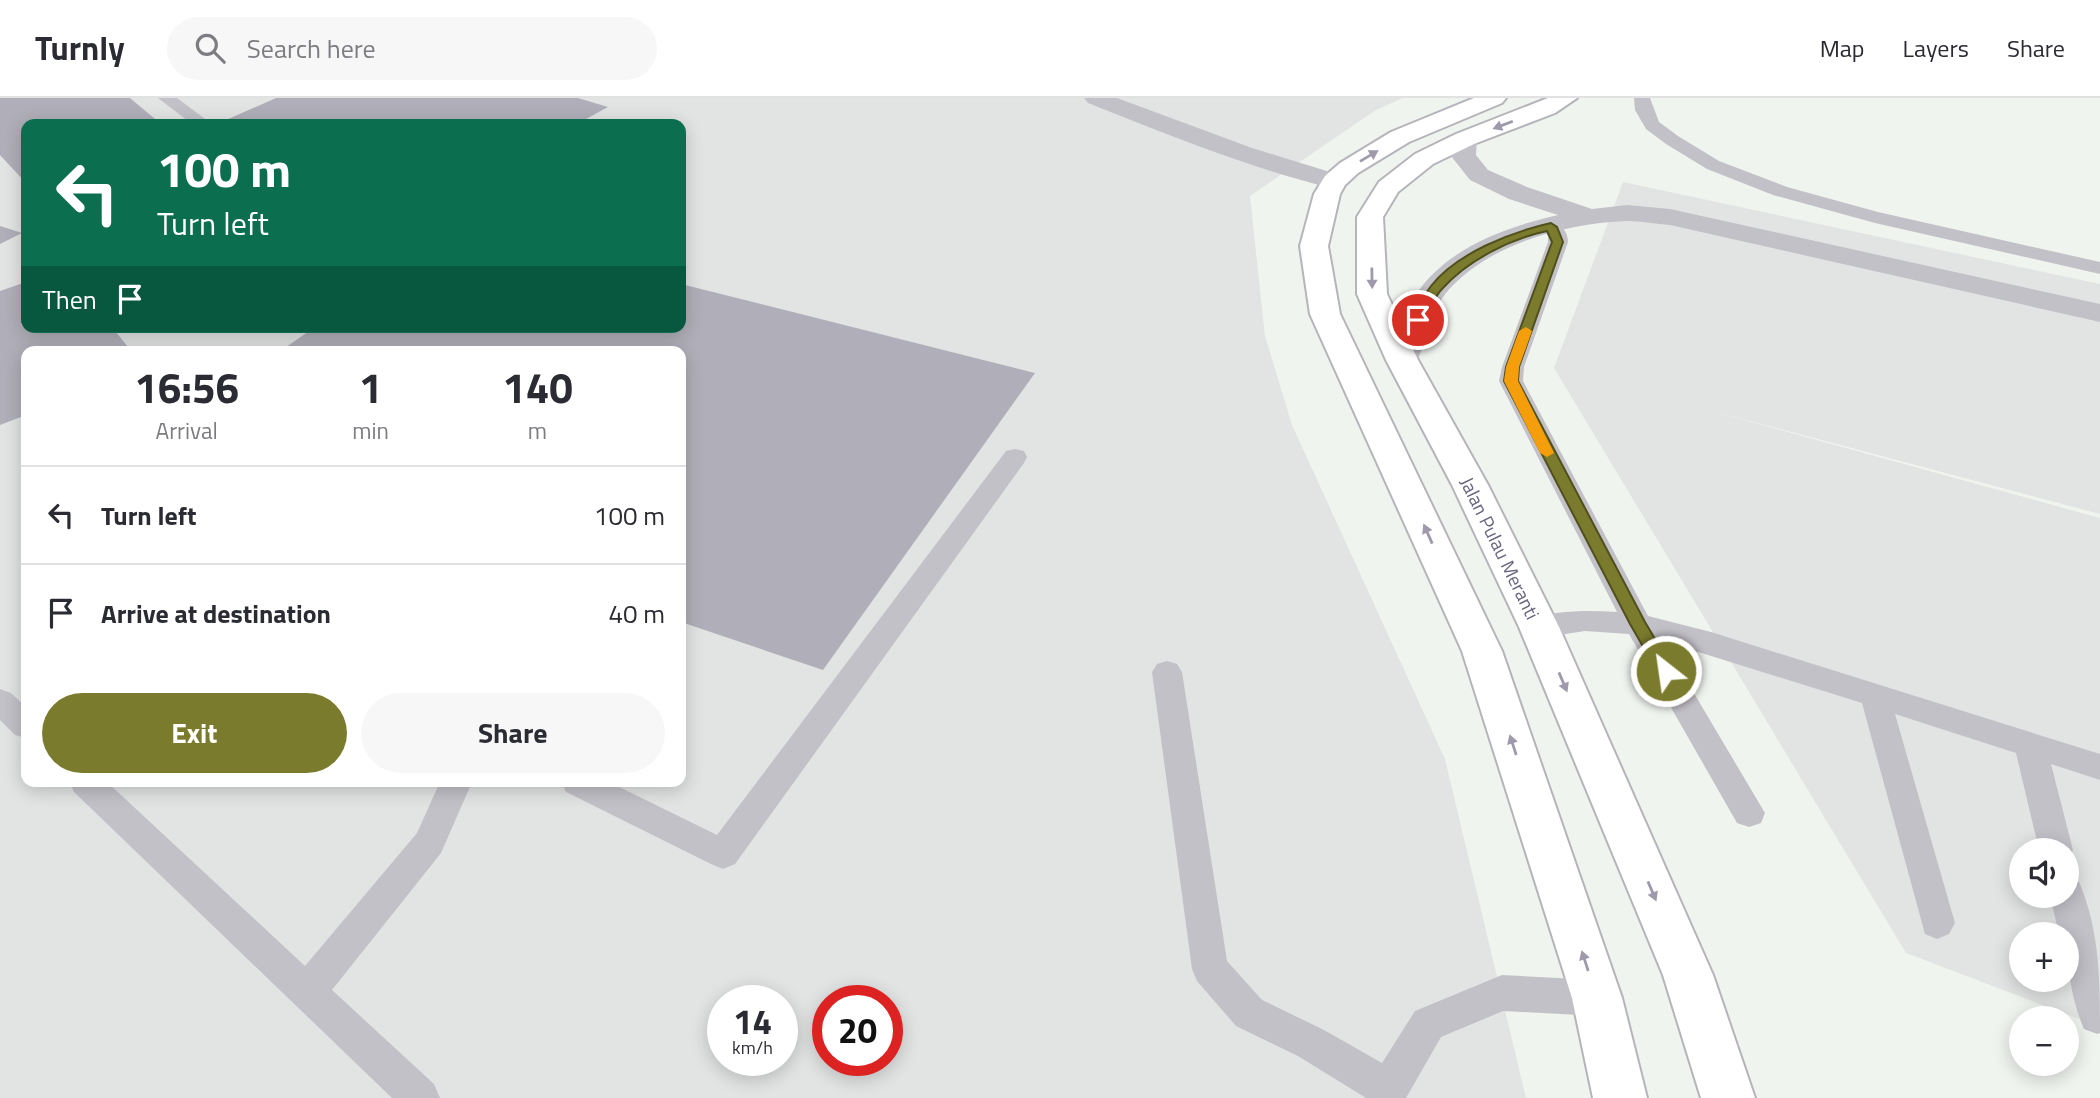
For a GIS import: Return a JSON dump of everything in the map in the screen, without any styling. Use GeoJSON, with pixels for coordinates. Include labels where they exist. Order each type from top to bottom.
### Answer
{"type":"FeatureCollection","features":[{"type":"Feature","properties":{"kind":"main road"},"geometry":{"type":"LineString","coordinates":[[1494,98],[1400,137],[1349,168],[1334,181],[1327,194],[1314,246],[1325,314],[1482,651],[1597,998],[1620,1098]]}},
{"type":"Feature","properties":{"kind":"main road","name":"Jalan Pulau Meranti"},"geometry":{"type":"LineString","coordinates":[[1565,98],[1424,159],[1388,187],[1370,217],[1372,293],[1402,360],[1470,485],[1539,626],[1688,975],[1728,1098]]}},
{"type":"Feature","properties":{"kind":"street"},"geometry":{"type":"LineString","coordinates":[[1096,98],[1191,136],[1278,166],[1334,181]]}},
{"type":"Feature","properties":{"kind":"street"},"geometry":{"type":"LineString","coordinates":[[1465,139],[1462,156],[1479,175],[1518,193],[1590,217]]}},
{"type":"Feature","properties":{"kind":"street"},"geometry":{"type":"LineString","coordinates":[[1402,360],[1436,288],[1475,256],[1524,233],[1590,217],[1629,213],[1670,217],[2100,313]]}},
{"type":"Feature","properties":{"kind":"lane"},"geometry":{"type":"LineString","coordinates":[[166,98],[196,119]]}},
{"type":"Feature","properties":{"kind":"lane"},"geometry":{"type":"LineString","coordinates":[[1643,98],[1644,110],[1652,125],[1672,140],[1713,165],[1780,191],[1875,218],[2100,268]]}},
{"type":"Feature","properties":{"kind":"lane"},"geometry":{"type":"LineString","coordinates":[[1551,227],[1558,242],[1513,367],[1511,381],[1638,624],[1749,813]]}},
{"type":"Feature","properties":{"kind":"lane"},"geometry":{"type":"LineString","coordinates":[[587,787],[723,853],[1015,457]]}},
{"type":"Feature","properties":{"kind":"lane"},"geometry":{"type":"LineString","coordinates":[[1539,626],[1585,620],[1638,624],[1711,643],[2100,767]]}},
{"type":"Feature","properties":{"kind":"lane"},"geometry":{"type":"LineString","coordinates":[[1167,672],[1210,968],[1249,1013],[1311,1043],[1387,1093],[1428,1024],[1502,993],[1597,998]]}},
{"type":"Feature","properties":{"kind":"lane"},"geometry":{"type":"LineString","coordinates":[[1875,695],[1937,923]]}},
{"type":"Feature","properties":{"kind":"lane"},"geometry":{"type":"LineString","coordinates":[[0,701],[21,721]]}},
{"type":"Feature","properties":{"kind":"lane"},"geometry":{"type":"LineString","coordinates":[[2030,745],[2053,838]]}},
{"type":"Feature","properties":{"kind":"lane"},"geometry":{"type":"LineString","coordinates":[[90,787],[420,1098]]}},
{"type":"Feature","properties":{"kind":"lane"},"geometry":{"type":"LineString","coordinates":[[306,993],[429,843],[454,787]]}},
{"type":"Feature","properties":{"kind":"lane"},"geometry":{"type":"LineString","coordinates":[[2071,908],[2097,1016]]}},
{"type":"Feature","properties":{"kind":"shaded area"},"geometry":{"type":"Polygon","coordinates":[[[0,98],[1403,98],[1376,110],[1250,196],[1265,336],[1292,425],[1445,759],[1526,1098],[0,1098],[0,98]]]}},
{"type":"Feature","properties":{"kind":"shaded area"},"geometry":{"type":"Polygon","coordinates":[[[1623,182],[2100,284],[2100,514],[1705,409],[2100,518],[2100,1027],[2079,1019],[2079,1006],[2045,1006],[1906,953],[1554,368],[1623,182]]]}},
{"type":"Feature","properties":{"kind":"building"},"geometry":{"type":"Polygon","coordinates":[[[0,98],[130,98],[155,119],[21,119],[21,178],[0,155],[0,98]]]}},
{"type":"Feature","properties":{"kind":"building"},"geometry":{"type":"Polygon","coordinates":[[[276,98],[578,98],[608,107],[586,119],[228,119],[276,98]]]}},
{"type":"Feature","properties":{"kind":"building"},"geometry":{"type":"Polygon","coordinates":[[[0,226],[21,233],[21,234],[0,244],[0,226]]]}},
{"type":"Feature","properties":{"kind":"building"},"geometry":{"type":"Polygon","coordinates":[[[21,284],[21,333],[117,333],[127,346],[21,346],[21,417],[0,425],[0,291],[21,284]]]}},
{"type":"Feature","properties":{"kind":"building"},"geometry":{"type":"Polygon","coordinates":[[[686,285],[1035,373],[823,670],[686,624],[686,346],[288,346],[306,333],[686,333],[686,285]]]}},
{"type":"Feature","properties":{"kind":"slow traffic"},"geometry":{"type":"LineString","coordinates":[[1526,331],[1513,367],[1511,381],[1547,453]]}},
{"type":"Feature","properties":{"kind":"route"},"geometry":{"type":"LineString","coordinates":[[1418,320],[1436,288],[1475,256],[1524,233],[1551,227],[1558,236],[1513,367],[1511,381],[1638,624],[1666,671]]}}]}
